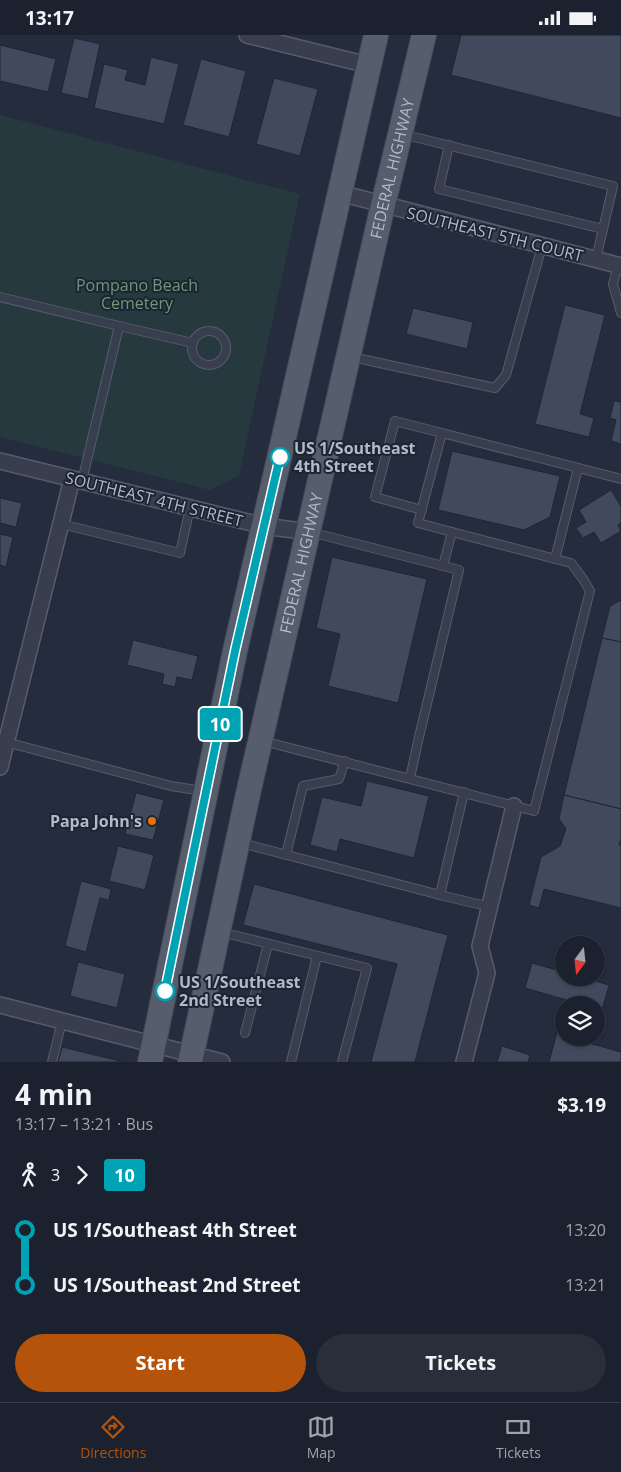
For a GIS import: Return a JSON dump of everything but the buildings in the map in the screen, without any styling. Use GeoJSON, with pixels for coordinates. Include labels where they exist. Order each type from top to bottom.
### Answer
{"type":"FeatureCollection","features":[{"type":"Feature","properties":{"kind":"main road"},"geometry":{"type":"LineString","coordinates":[[152,1053],[235,651],[376,35]]}},
{"type":"Feature","properties":{"kind":"main road","name":"FEDERAL HIGHWAY"},"geometry":{"type":"LineString","coordinates":[[191,1058],[348,356],[424,35]]}},
{"type":"Feature","properties":{"kind":"street"},"geometry":{"type":"LineString","coordinates":[[248,35],[368,65]]}},
{"type":"Feature","properties":{"kind":"street","name":"SOUTHEAST 5TH COURT"},"geometry":{"type":"LineString","coordinates":[[340,193],[619,265]]}},
{"type":"Feature","properties":{"kind":"street","name":"SOUTHEAST 4TH STREET"},"geometry":{"type":"LineString","coordinates":[[0,461],[264,526],[309,532]]}},
{"type":"Feature","properties":{"kind":"street"},"geometry":{"type":"LineString","coordinates":[[0,767],[61,524],[77,480]]}},
{"type":"Feature","properties":{"kind":"street"},"geometry":{"type":"LineString","coordinates":[[464,1062],[487,973],[480,946],[514,805]]}},
{"type":"Feature","properties":{"kind":"street"},"geometry":{"type":"LineString","coordinates":[[0,1005],[62,1021],[152,1053],[222,1062]]}},
{"type":"Feature","properties":{"kind":"lane"},"geometry":{"type":"LineString","coordinates":[[400,134],[613,186],[596,259]]}},
{"type":"Feature","properties":{"kind":"lane"},"geometry":{"type":"LineString","coordinates":[[449,145],[440,189],[603,229]]}},
{"type":"Feature","properties":{"kind":"lane"},"geometry":{"type":"LineString","coordinates":[[348,356],[495,388],[506,375],[542,245]]}},
{"type":"Feature","properties":{"kind":"lane"},"geometry":{"type":"LineString","coordinates":[[619,265],[612,284],[621,313]]}},
{"type":"Feature","properties":{"kind":"lane"},"geometry":{"type":"LineString","coordinates":[[0,297],[193,343]]}},
{"type":"Feature","properties":{"kind":"lane"},"geometry":{"type":"LineString","coordinates":[[77,480],[119,326]]}},
{"type":"Feature","properties":{"kind":"lane"},"geometry":{"type":"LineString","coordinates":[[209,331],[215,332],[224,338],[227,349],[226,354],[218,363],[207,365],[197,360],[194,355],[193,343],[199,335],[209,331]]}},
{"type":"Feature","properties":{"kind":"lane"},"geometry":{"type":"LineString","coordinates":[[422,510],[375,497],[394,421],[621,479]]}},
{"type":"Feature","properties":{"kind":"lane"},"geometry":{"type":"LineString","coordinates":[[261,741],[534,811],[590,591],[571,563],[418,523],[442,433]]}},
{"type":"Feature","properties":{"kind":"lane"},"geometry":{"type":"LineString","coordinates":[[555,559],[578,468]]}},
{"type":"Feature","properties":{"kind":"lane"},"geometry":{"type":"LineString","coordinates":[[61,524],[180,553],[190,508]]}},
{"type":"Feature","properties":{"kind":"lane"},"geometry":{"type":"LineString","coordinates":[[309,532],[459,570],[410,778]]}},
{"type":"Feature","properties":{"kind":"lane"},"geometry":{"type":"LineString","coordinates":[[443,566],[452,532]]}},
{"type":"Feature","properties":{"kind":"lane"},"geometry":{"type":"LineString","coordinates":[[6,742],[171,786],[205,791]]}},
{"type":"Feature","properties":{"kind":"lane"},"geometry":{"type":"LineString","coordinates":[[286,855],[303,786],[339,779],[345,761]]}},
{"type":"Feature","properties":{"kind":"lane"},"geometry":{"type":"LineString","coordinates":[[440,895],[464,792]]}},
{"type":"Feature","properties":{"kind":"lane"},"geometry":{"type":"LineString","coordinates":[[239,842],[490,907]]}},
{"type":"Feature","properties":{"kind":"lane"},"geometry":{"type":"LineString","coordinates":[[219,931],[367,968],[342,1062]]}},
{"type":"Feature","properties":{"kind":"lane"},"geometry":{"type":"LineString","coordinates":[[245,1033],[268,944]]}},
{"type":"Feature","properties":{"kind":"lane"},"geometry":{"type":"LineString","coordinates":[[291,1062],[317,956]]}},
{"type":"Feature","properties":{"kind":"lane"},"geometry":{"type":"LineString","coordinates":[[52,1062],[62,1021]]}},
{"type":"Feature","properties":{"kind":"green space","name":"Pompano Beach Cemetery"},"geometry":{"type":"Polygon","coordinates":[[[0,115],[300,194],[239,476],[210,490],[0,437],[0,115]]]}},
{"type":"Feature","properties":{"kind":"bus line","name":"10"},"geometry":{"type":"LineString","coordinates":[[165,991],[235,651],[280,457]]}},
{"type":"Feature","properties":{"kind":"place","name":"US 1/Southeast 4th Street"},"geometry":{"type":"Point","coordinates":[280,457]}},
{"type":"Feature","properties":{"kind":"place","name":"Papa John's"},"geometry":{"type":"Point","coordinates":[152,821]}},
{"type":"Feature","properties":{"kind":"place","name":"US 1/Southeast 2nd Street"},"geometry":{"type":"Point","coordinates":[165,991]}}]}
